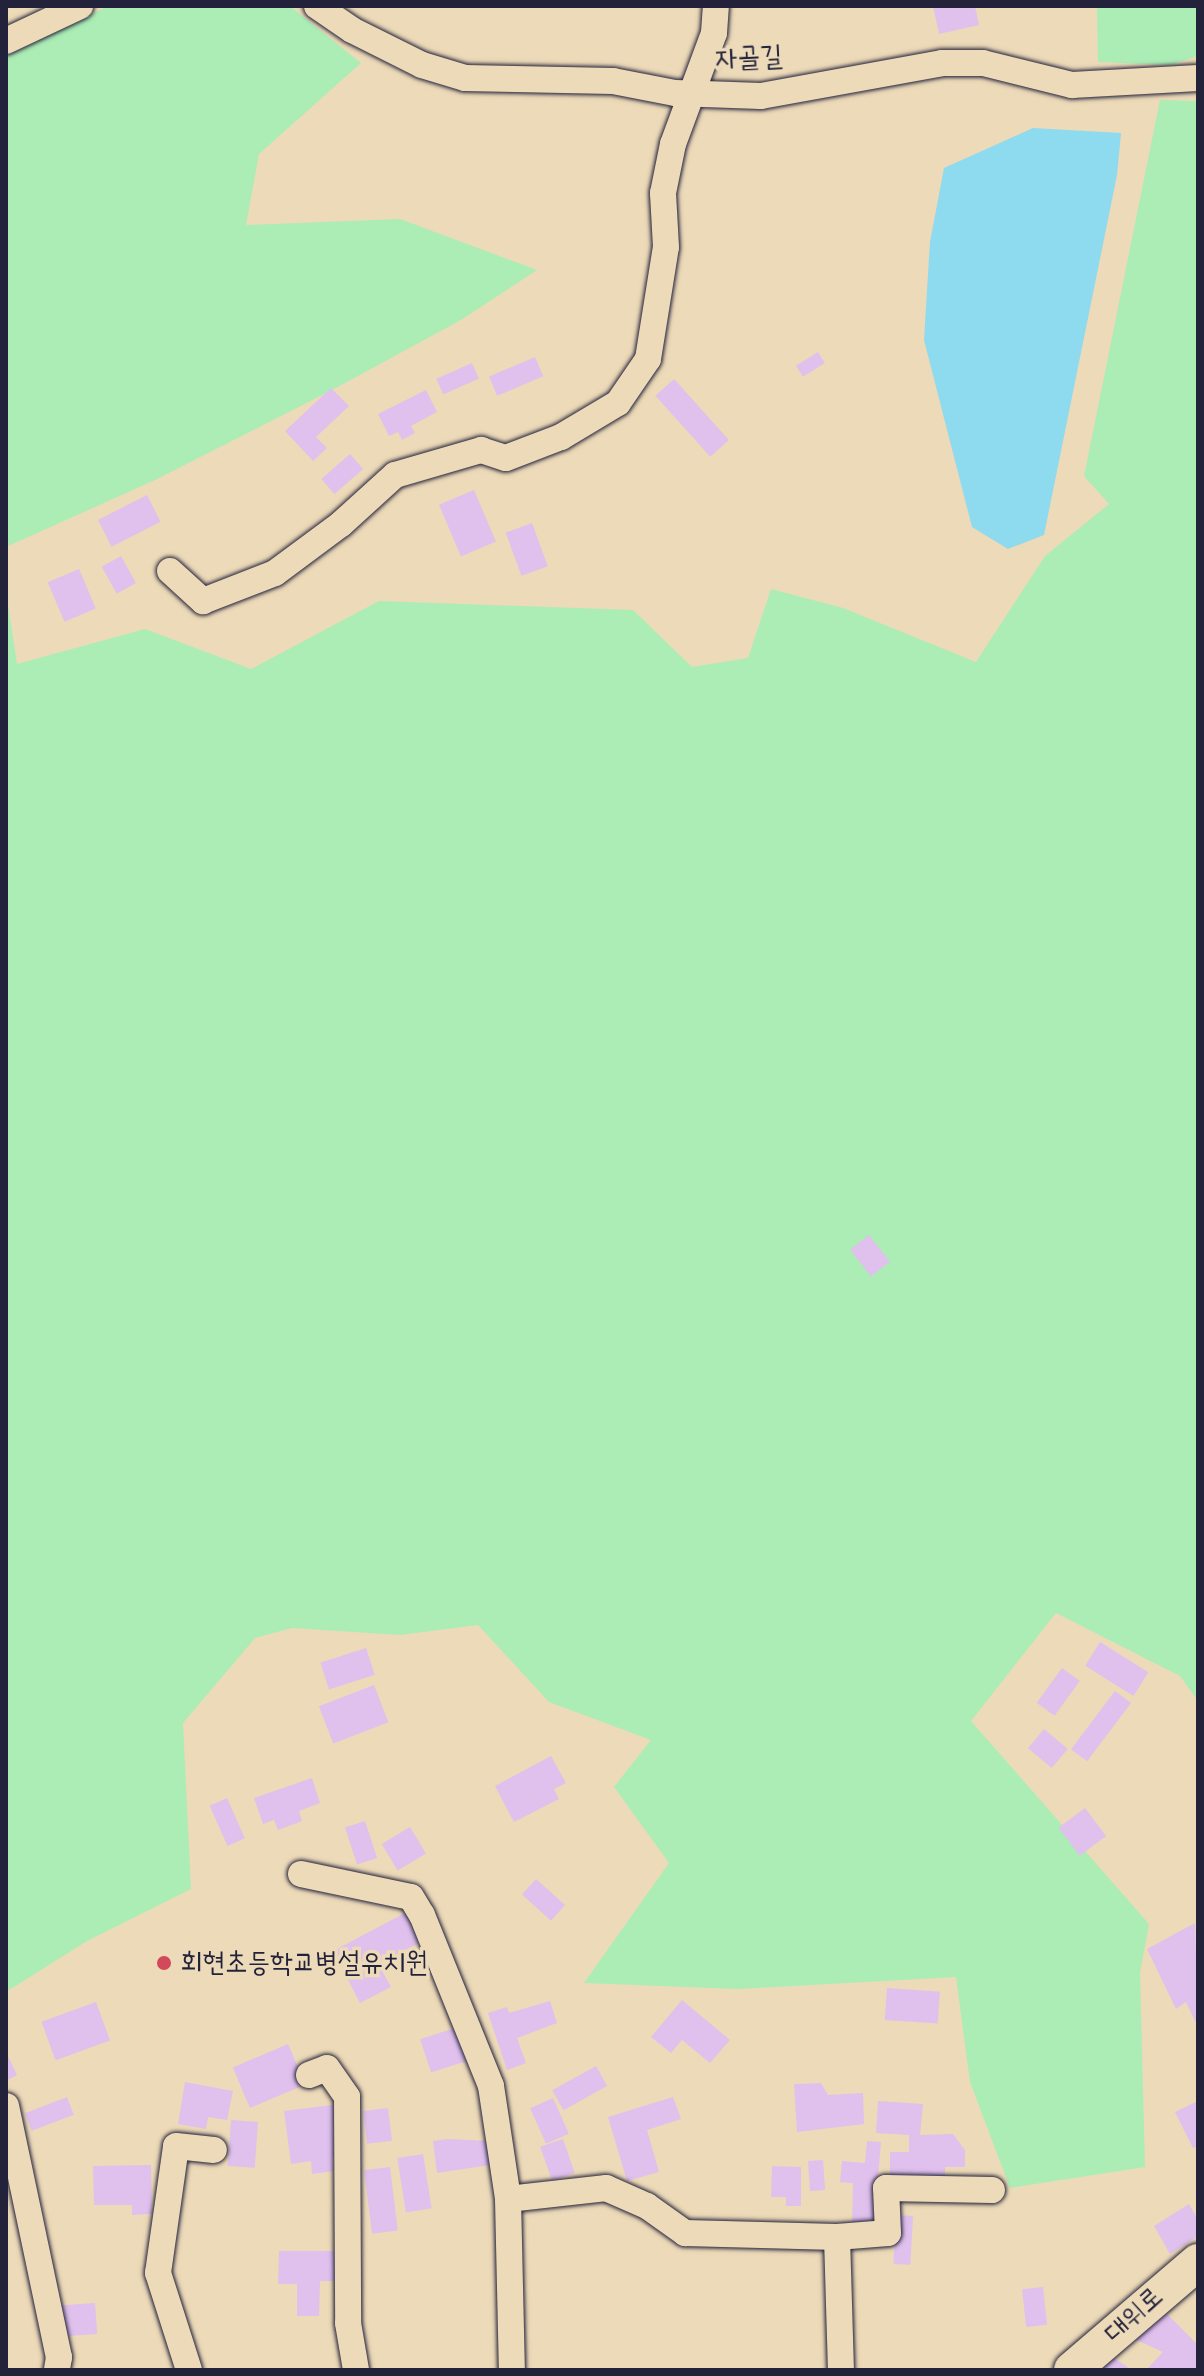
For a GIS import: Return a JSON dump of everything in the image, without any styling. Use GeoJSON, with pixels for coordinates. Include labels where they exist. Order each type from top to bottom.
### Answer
{"type":"FeatureCollection","features":[{"type":"Feature","properties":{"kind":"main road","name":"대위로"},"geometry":{"type":"LineString","coordinates":[[1072,2370],[1198,2262]]}},
{"type":"Feature","properties":{"kind":"street"},"geometry":{"type":"LineString","coordinates":[[6,41],[80,6]]}},
{"type":"Feature","properties":{"kind":"street","name":"자골길"},"geometry":{"type":"LineString","coordinates":[[317,6],[352,30],[422,65],[465,78],[613,81],[692,92],[761,96],[942,63],[983,63],[1072,85],[1198,78]]}},
{"type":"Feature","properties":{"kind":"street"},"geometry":{"type":"LineString","coordinates":[[170,571],[203,601],[275,573],[341,524],[395,475],[481,450],[506,458],[561,437],[618,403],[648,359],[666,247],[663,193],[692,92],[714,33],[716,6]]}},
{"type":"Feature","properties":{"kind":"street"},"geometry":{"type":"LineString","coordinates":[[301,1874],[411,1897],[491,2086],[508,2199],[512,2370]]}},
{"type":"Feature","properties":{"kind":"street"},"geometry":{"type":"LineString","coordinates":[[309,2075],[327,2068],[347,2097],[348,2323],[356,2370]]}},
{"type":"Feature","properties":{"kind":"street"},"geometry":{"type":"LineString","coordinates":[[6,2106],[59,2357],[57,2370]]}},
{"type":"Feature","properties":{"kind":"street"},"geometry":{"type":"LineString","coordinates":[[189,2370],[158,2273],[176,2146],[214,2150]]}},
{"type":"Feature","properties":{"kind":"street"},"geometry":{"type":"LineString","coordinates":[[508,2199],[606,2188],[647,2206],[685,2233],[837,2237],[888,2233],[886,2188],[992,2190]]}},
{"type":"Feature","properties":{"kind":"street"},"geometry":{"type":"LineString","coordinates":[[837,2237],[841,2370]]}},
{"type":"Feature","properties":{"kind":"green space"},"geometry":{"type":"Polygon","coordinates":[[[108,6],[290,6],[361,63],[259,154],[246,225],[400,219],[537,270],[461,320],[332,390],[155,480],[6,547],[6,56],[108,6]]]}},
{"type":"Feature","properties":{"kind":"green space"},"geometry":{"type":"Polygon","coordinates":[[[1097,6],[1198,6],[1198,56],[1170,65],[1098,62],[1097,6]]]}},
{"type":"Feature","properties":{"kind":"green space"},"geometry":{"type":"Polygon","coordinates":[[[1160,100],[1198,101],[1198,1701],[1180,1676],[1056,1613],[971,1721],[1149,1924],[1140,1973],[1145,2167],[1010,2188],[970,2082],[956,1977],[738,1989],[584,1983],[669,1863],[614,1787],[651,1740],[549,1702],[478,1625],[400,1635],[292,1628],[255,1638],[183,1723],[191,1889],[87,1941],[6,1992],[6,591],[17,664],[145,629],[251,669],[379,601],[633,610],[692,667],[748,658],[771,589],[843,608],[976,662],[1045,556],[1109,504],[1084,476],[1160,100]]]}},
{"type":"Feature","properties":{"kind":"water"},"geometry":{"type":"Polygon","coordinates":[[[1033,128],[1121,133],[1117,175],[1044,535],[1008,549],[972,527],[924,340],[930,242],[944,168],[1033,128]]]}},
{"type":"Feature","properties":{"kind":"building"},"geometry":{"type":"Polygon","coordinates":[[[933,6],[975,6],[979,25],[939,34],[933,6]]]}},
{"type":"Feature","properties":{"kind":"building"},"geometry":{"type":"Polygon","coordinates":[[[818,352],[825,363],[803,377],[796,366],[818,352]]]}},
{"type":"Feature","properties":{"kind":"building"},"geometry":{"type":"Polygon","coordinates":[[[535,357],[543,376],[497,396],[489,377],[535,357]]]}},
{"type":"Feature","properties":{"kind":"building"},"geometry":{"type":"Polygon","coordinates":[[[472,363],[479,379],[443,394],[436,379],[472,363]]]}},
{"type":"Feature","properties":{"kind":"building"},"geometry":{"type":"Polygon","coordinates":[[[674,379],[729,440],[710,457],[655,396],[674,379]]]}},
{"type":"Feature","properties":{"kind":"building"},"geometry":{"type":"Polygon","coordinates":[[[331,388],[349,406],[316,437],[327,448],[313,461],[285,431],[331,388]]]}},
{"type":"Feature","properties":{"kind":"building"},"geometry":{"type":"Polygon","coordinates":[[[426,390],[437,412],[411,426],[415,433],[402,440],[398,432],[389,436],[378,414],[426,390]]]}},
{"type":"Feature","properties":{"kind":"building"},"geometry":{"type":"Polygon","coordinates":[[[350,454],[363,469],[334,494],[321,479],[350,454]]]}},
{"type":"Feature","properties":{"kind":"building"},"geometry":{"type":"Polygon","coordinates":[[[474,490],[496,542],[461,556],[439,505],[474,490]]]}},
{"type":"Feature","properties":{"kind":"building"},"geometry":{"type":"Polygon","coordinates":[[[147,495],[161,522],[112,547],[98,520],[147,495]]]}},
{"type":"Feature","properties":{"kind":"building"},"geometry":{"type":"Polygon","coordinates":[[[532,523],[548,566],[521,576],[506,533],[532,523]]]}},
{"type":"Feature","properties":{"kind":"building"},"geometry":{"type":"Polygon","coordinates":[[[121,556],[136,583],[117,594],[102,567],[121,556]]]}},
{"type":"Feature","properties":{"kind":"building"},"geometry":{"type":"Polygon","coordinates":[[[79,569],[96,609],[65,622],[48,582],[79,569]]]}},
{"type":"Feature","properties":{"kind":"building"},"geometry":{"type":"Polygon","coordinates":[[[869,1235],[890,1262],[871,1277],[850,1250],[869,1235]]]}},
{"type":"Feature","properties":{"kind":"building"},"geometry":{"type":"Polygon","coordinates":[[[1100,1642],[1148,1672],[1134,1696],[1085,1666],[1100,1642]]]}},
{"type":"Feature","properties":{"kind":"building"},"geometry":{"type":"Polygon","coordinates":[[[366,1648],[375,1675],[329,1689],[320,1663],[366,1648]]]}},
{"type":"Feature","properties":{"kind":"building"},"geometry":{"type":"Polygon","coordinates":[[[1062,1668],[1080,1681],[1055,1716],[1037,1703],[1062,1668]]]}},
{"type":"Feature","properties":{"kind":"building"},"geometry":{"type":"Polygon","coordinates":[[[374,1685],[388,1722],[333,1743],[319,1706],[374,1685]]]}},
{"type":"Feature","properties":{"kind":"building"},"geometry":{"type":"Polygon","coordinates":[[[1115,1691],[1131,1703],[1087,1761],[1071,1749],[1115,1691]]]}},
{"type":"Feature","properties":{"kind":"building"},"geometry":{"type":"Polygon","coordinates":[[[1044,1729],[1068,1749],[1052,1768],[1028,1748],[1044,1729]]]}},
{"type":"Feature","properties":{"kind":"building"},"geometry":{"type":"Polygon","coordinates":[[[551,1756],[566,1783],[554,1789],[559,1799],[514,1822],[495,1786],[551,1756]]]}},
{"type":"Feature","properties":{"kind":"building"},"geometry":{"type":"Polygon","coordinates":[[[312,1778],[320,1803],[299,1811],[302,1821],[278,1830],[274,1820],[263,1824],[254,1798],[312,1778]]]}},
{"type":"Feature","properties":{"kind":"building"},"geometry":{"type":"Polygon","coordinates":[[[227,1798],[245,1838],[228,1846],[210,1806],[227,1798]]]}},
{"type":"Feature","properties":{"kind":"building"},"geometry":{"type":"Polygon","coordinates":[[[1085,1808],[1106,1836],[1080,1856],[1059,1828],[1085,1808]]]}},
{"type":"Feature","properties":{"kind":"building"},"geometry":{"type":"Polygon","coordinates":[[[365,1821],[377,1858],[357,1865],[345,1827],[365,1821]]]}},
{"type":"Feature","properties":{"kind":"building"},"geometry":{"type":"Polygon","coordinates":[[[410,1827],[426,1854],[398,1871],[382,1844],[410,1827]]]}},
{"type":"Feature","properties":{"kind":"building"},"geometry":{"type":"Polygon","coordinates":[[[536,1879],[565,1905],[551,1921],[522,1895],[536,1879]]]}},
{"type":"Feature","properties":{"kind":"building"},"geometry":{"type":"Polygon","coordinates":[[[405,1913],[421,1942],[378,1964],[391,1987],[360,2003],[333,1951],[405,1913]]]}},
{"type":"Feature","properties":{"kind":"building"},"geometry":{"type":"Polygon","coordinates":[[[1195,1923],[1198,2020],[1195,2021],[1186,2002],[1176,2009],[1147,1949],[1195,1923]]]}},
{"type":"Feature","properties":{"kind":"building"},"geometry":{"type":"Polygon","coordinates":[[[887,1988],[940,1992],[938,2024],[885,2020],[887,1988]]]}},
{"type":"Feature","properties":{"kind":"building"},"geometry":{"type":"Polygon","coordinates":[[[682,2000],[730,2040],[710,2063],[682,2040],[671,2053],[651,2037],[682,2000]]]}},
{"type":"Feature","properties":{"kind":"building"},"geometry":{"type":"Polygon","coordinates":[[[550,2001],[557,2023],[517,2038],[526,2063],[507,2070],[488,2013],[507,2007],[509,2013],[550,2001]]]}},
{"type":"Feature","properties":{"kind":"building"},"geometry":{"type":"Polygon","coordinates":[[[96,2002],[110,2041],[56,2060],[41,2022],[96,2002]]]}},
{"type":"Feature","properties":{"kind":"building"},"geometry":{"type":"Polygon","coordinates":[[[464,2025],[475,2058],[431,2073],[420,2039],[464,2025]]]}},
{"type":"Feature","properties":{"kind":"building"},"geometry":{"type":"Polygon","coordinates":[[[288,2044],[305,2085],[250,2108],[233,2067],[288,2044]]]}},
{"type":"Feature","properties":{"kind":"building"},"geometry":{"type":"Polygon","coordinates":[[[6,2052],[17,2075],[6,2081],[6,2052]]]}},
{"type":"Feature","properties":{"kind":"building"},"geometry":{"type":"Polygon","coordinates":[[[596,2066],[607,2086],[563,2110],[552,2090],[596,2066]]]}},
{"type":"Feature","properties":{"kind":"building"},"geometry":{"type":"Polygon","coordinates":[[[185,2082],[233,2091],[227,2120],[208,2117],[206,2129],[178,2124],[185,2082]]]}},
{"type":"Feature","properties":{"kind":"building"},"geometry":{"type":"Polygon","coordinates":[[[821,2083],[828,2095],[863,2093],[864,2124],[797,2132],[794,2084],[821,2083]]]}},
{"type":"Feature","properties":{"kind":"building"},"geometry":{"type":"Polygon","coordinates":[[[67,2097],[74,2115],[32,2131],[25,2113],[67,2097]]]}},
{"type":"Feature","properties":{"kind":"building"},"geometry":{"type":"Polygon","coordinates":[[[673,2097],[681,2119],[647,2130],[659,2172],[627,2181],[608,2117],[673,2097]]]}},
{"type":"Feature","properties":{"kind":"building"},"geometry":{"type":"Polygon","coordinates":[[[553,2098],[569,2134],[546,2144],[530,2108],[553,2098]]]}},
{"type":"Feature","properties":{"kind":"building"},"geometry":{"type":"Polygon","coordinates":[[[878,2101],[923,2104],[920,2135],[953,2134],[965,2150],[965,2167],[945,2167],[945,2178],[890,2179],[890,2152],[909,2152],[909,2135],[876,2133],[878,2101]]]}},
{"type":"Feature","properties":{"kind":"building"},"geometry":{"type":"Polygon","coordinates":[[[1198,2101],[1198,2146],[1193,2148],[1175,2112],[1198,2101]]]}},
{"type":"Feature","properties":{"kind":"building"},"geometry":{"type":"Polygon","coordinates":[[[339,2104],[346,2152],[332,2158],[334,2171],[312,2174],[311,2161],[291,2164],[284,2111],[339,2104]]]}},
{"type":"Feature","properties":{"kind":"building"},"geometry":{"type":"Polygon","coordinates":[[[388,2108],[392,2141],[367,2144],[363,2111],[388,2108]]]}},
{"type":"Feature","properties":{"kind":"building"},"geometry":{"type":"Polygon","coordinates":[[[231,2120],[258,2122],[255,2168],[228,2166],[231,2120]]]}},
{"type":"Feature","properties":{"kind":"building"},"geometry":{"type":"Polygon","coordinates":[[[563,2139],[575,2173],[552,2181],[540,2147],[563,2139]]]}},
{"type":"Feature","properties":{"kind":"building"},"geometry":{"type":"Polygon","coordinates":[[[433,2141],[490,2141],[490,2165],[437,2173],[433,2141]]]}},
{"type":"Feature","properties":{"kind":"building"},"geometry":{"type":"Polygon","coordinates":[[[867,2141],[881,2142],[874,2225],[852,2225],[853,2183],[840,2182],[842,2161],[865,2163],[867,2141]]]}},
{"type":"Feature","properties":{"kind":"building"},"geometry":{"type":"Polygon","coordinates":[[[423,2154],[432,2208],[406,2212],[397,2158],[423,2154]]]}},
{"type":"Feature","properties":{"kind":"building"},"geometry":{"type":"Polygon","coordinates":[[[823,2160],[825,2190],[810,2191],[808,2161],[823,2160]]]}},
{"type":"Feature","properties":{"kind":"building"},"geometry":{"type":"Polygon","coordinates":[[[151,2165],[152,2214],[132,2215],[132,2205],[94,2205],[93,2166],[151,2165]]]}},
{"type":"Feature","properties":{"kind":"building"},"geometry":{"type":"Polygon","coordinates":[[[772,2166],[801,2167],[801,2206],[786,2206],[786,2197],[771,2197],[772,2166]]]}},
{"type":"Feature","properties":{"kind":"building"},"geometry":{"type":"Polygon","coordinates":[[[390,2167],[398,2231],[372,2234],[364,2170],[390,2167]]]}},
{"type":"Feature","properties":{"kind":"building"},"geometry":{"type":"Polygon","coordinates":[[[1189,2204],[1198,2220],[1198,2236],[1170,2254],[1154,2226],[1189,2204]]]}},
{"type":"Feature","properties":{"kind":"building"},"geometry":{"type":"Polygon","coordinates":[[[896,2215],[913,2216],[910,2265],[893,2264],[896,2215]]]}},
{"type":"Feature","properties":{"kind":"building"},"geometry":{"type":"Polygon","coordinates":[[[279,2251],[346,2251],[346,2281],[320,2281],[319,2316],[297,2316],[297,2284],[278,2284],[279,2251]]]}},
{"type":"Feature","properties":{"kind":"building"},"geometry":{"type":"Polygon","coordinates":[[[1043,2287],[1047,2325],[1026,2327],[1022,2289],[1043,2287]]]}},
{"type":"Feature","properties":{"kind":"building"},"geometry":{"type":"Polygon","coordinates":[[[95,2303],[97,2334],[61,2336],[59,2306],[95,2303]]]}},
{"type":"Feature","properties":{"kind":"building"},"geometry":{"type":"Polygon","coordinates":[[[1160,2307],[1198,2345],[1197,2370],[1146,2370],[1163,2352],[1130,2337],[1160,2307]]]}},
{"type":"Feature","properties":{"kind":"building"},"geometry":{"type":"Polygon","coordinates":[[[1105,2352],[1132,2370],[1094,2370],[1105,2352]]]}},
{"type":"Feature","properties":{"kind":"place","name":"회현초등학교병설유치원"},"geometry":{"type":"Point","coordinates":[164,1963]}}]}
